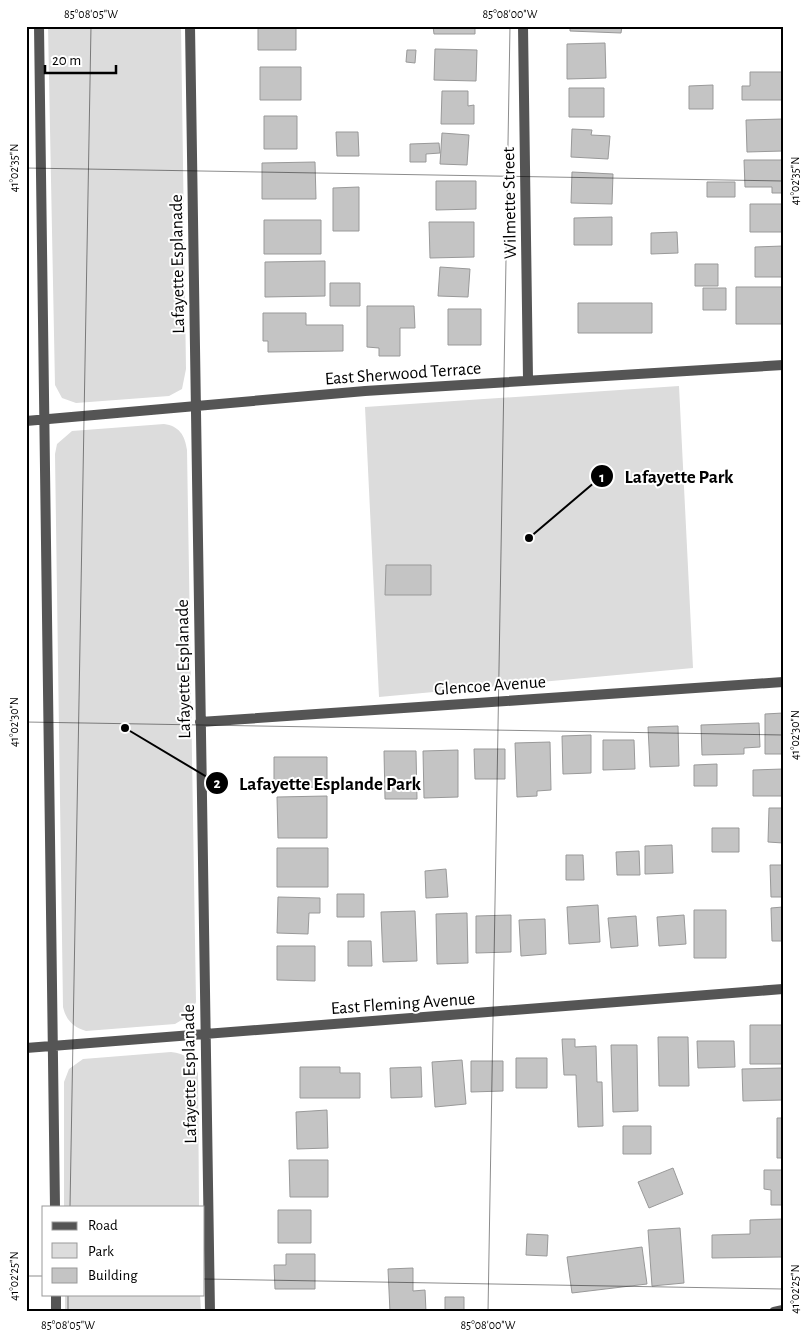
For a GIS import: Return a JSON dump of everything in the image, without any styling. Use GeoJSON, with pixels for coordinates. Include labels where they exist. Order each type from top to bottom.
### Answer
{"type":"FeatureCollection","features":[{"type":"Feature","properties":{"kind":"street"},"geometry":{"type":"LineString","coordinates":[[39,26],[54,1206]]}},
{"type":"Feature","properties":{"kind":"street","name":"Lafayette Esplanade"},"geometry":{"type":"LineString","coordinates":[[190,26],[204,1035],[210,1312]]}},
{"type":"Feature","properties":{"kind":"street","name":"Wilmette Street"},"geometry":{"type":"LineString","coordinates":[[523,26],[528,379]]}},
{"type":"Feature","properties":{"kind":"street","name":"East Sherwood Terrace"},"geometry":{"type":"LineString","coordinates":[[26,421],[365,391],[528,379],[783,365]]}},
{"type":"Feature","properties":{"kind":"street","name":"Glencoe Avenue"},"geometry":{"type":"LineString","coordinates":[[200,722],[783,682]]}},
{"type":"Feature","properties":{"kind":"street","name":"East Fleming Avenue"},"geometry":{"type":"LineString","coordinates":[[26,1048],[783,990]]}},
{"type":"Feature","properties":{"kind":"street"},"geometry":{"type":"LineString","coordinates":[[56,1296],[56,1312]]}},
{"type":"Feature","properties":{"kind":"street"},"geometry":{"type":"LineString","coordinates":[[774,1312],[783,1310]]}},
{"type":"Feature","properties":{"kind":"green space"},"geometry":{"type":"Polygon","coordinates":[[[48,26],[181,26],[186,369],[182,389],[169,396],[76,403],[62,398],[55,385],[48,26]]]}},
{"type":"Feature","properties":{"kind":"green space"},"geometry":{"type":"Polygon","coordinates":[[[679,386],[693,668],[379,697],[365,407],[679,386]]]}},
{"type":"Feature","properties":{"kind":"green space"},"geometry":{"type":"Polygon","coordinates":[[[164,424],[174,427],[180,432],[185,440],[187,450],[196,1002],[190,1015],[175,1024],[86,1031],[71,1022],[66,1016],[63,1007],[55,454],[57,444],[72,431],[164,424]]]}},
{"type":"Feature","properties":{"kind":"green space"},"geometry":{"type":"Polygon","coordinates":[[[171,1052],[181,1054],[191,1061],[198,1074],[199,1206],[64,1206],[64,1082],[69,1069],[83,1059],[171,1052]]]}},
{"type":"Feature","properties":{"kind":"green space"},"geometry":{"type":"Polygon","coordinates":[[[65,1296],[200,1296],[201,1312],[65,1312],[65,1296]]]}},
{"type":"Feature","properties":{"kind":"building"},"geometry":{"type":"Polygon","coordinates":[[[258,26],[296,26],[296,50],[258,50],[258,26]]]}},
{"type":"Feature","properties":{"kind":"building"},"geometry":{"type":"Polygon","coordinates":[[[433,26],[475,26],[475,34],[434,34],[433,26]]]}},
{"type":"Feature","properties":{"kind":"building"},"geometry":{"type":"Polygon","coordinates":[[[570,26],[622,26],[621,33],[570,31],[570,26]]]}},
{"type":"Feature","properties":{"kind":"building"},"geometry":{"type":"Polygon","coordinates":[[[605,43],[606,78],[567,79],[567,44],[605,43]]]}},
{"type":"Feature","properties":{"kind":"building"},"geometry":{"type":"Polygon","coordinates":[[[435,49],[477,50],[476,81],[434,80],[435,49]]]}},
{"type":"Feature","properties":{"kind":"building"},"geometry":{"type":"Polygon","coordinates":[[[407,50],[416,50],[415,63],[406,62],[407,50]]]}},
{"type":"Feature","properties":{"kind":"building"},"geometry":{"type":"Polygon","coordinates":[[[260,67],[301,67],[301,100],[260,100],[260,67]]]}},
{"type":"Feature","properties":{"kind":"building"},"geometry":{"type":"Polygon","coordinates":[[[750,72],[783,72],[783,100],[742,100],[742,86],[750,86],[750,72]]]}},
{"type":"Feature","properties":{"kind":"building"},"geometry":{"type":"Polygon","coordinates":[[[713,85],[713,109],[689,109],[689,86],[713,85]]]}},
{"type":"Feature","properties":{"kind":"building"},"geometry":{"type":"Polygon","coordinates":[[[569,88],[604,88],[604,117],[569,117],[569,88]]]}},
{"type":"Feature","properties":{"kind":"building"},"geometry":{"type":"Polygon","coordinates":[[[442,91],[468,91],[468,106],[474,105],[474,124],[441,124],[442,91]]]}},
{"type":"Feature","properties":{"kind":"building"},"geometry":{"type":"Polygon","coordinates":[[[264,116],[297,116],[297,149],[264,149],[264,116]]]}},
{"type":"Feature","properties":{"kind":"building"},"geometry":{"type":"Polygon","coordinates":[[[783,119],[783,151],[747,152],[746,120],[783,119]]]}},
{"type":"Feature","properties":{"kind":"building"},"geometry":{"type":"Polygon","coordinates":[[[572,129],[592,130],[591,135],[610,136],[608,159],[571,157],[572,129]]]}},
{"type":"Feature","properties":{"kind":"building"},"geometry":{"type":"Polygon","coordinates":[[[336,132],[358,132],[359,156],[337,156],[336,132]]]}},
{"type":"Feature","properties":{"kind":"building"},"geometry":{"type":"Polygon","coordinates":[[[442,133],[469,135],[467,165],[440,164],[442,133]]]}},
{"type":"Feature","properties":{"kind":"building"},"geometry":{"type":"Polygon","coordinates":[[[439,143],[440,153],[426,154],[426,162],[410,162],[410,144],[439,143]]]}},
{"type":"Feature","properties":{"kind":"building"},"geometry":{"type":"Polygon","coordinates":[[[744,160],[783,160],[783,193],[772,193],[772,187],[745,187],[744,160]]]}},
{"type":"Feature","properties":{"kind":"building"},"geometry":{"type":"Polygon","coordinates":[[[315,162],[316,199],[262,199],[262,163],[315,162]]]}},
{"type":"Feature","properties":{"kind":"building"},"geometry":{"type":"Polygon","coordinates":[[[572,172],[613,174],[612,204],[571,203],[572,172]]]}},
{"type":"Feature","properties":{"kind":"building"},"geometry":{"type":"Polygon","coordinates":[[[436,181],[476,181],[476,209],[436,210],[436,181]]]}},
{"type":"Feature","properties":{"kind":"building"},"geometry":{"type":"Polygon","coordinates":[[[707,182],[735,182],[735,197],[707,197],[707,182]]]}},
{"type":"Feature","properties":{"kind":"building"},"geometry":{"type":"Polygon","coordinates":[[[359,187],[359,231],[333,231],[333,188],[359,187]]]}},
{"type":"Feature","properties":{"kind":"building"},"geometry":{"type":"Polygon","coordinates":[[[750,204],[783,204],[783,232],[750,232],[750,204]]]}},
{"type":"Feature","properties":{"kind":"building"},"geometry":{"type":"Polygon","coordinates":[[[612,217],[612,245],[574,245],[574,218],[612,217]]]}},
{"type":"Feature","properties":{"kind":"building"},"geometry":{"type":"Polygon","coordinates":[[[264,220],[321,220],[321,254],[264,254],[264,220]]]}},
{"type":"Feature","properties":{"kind":"building"},"geometry":{"type":"Polygon","coordinates":[[[429,222],[474,222],[474,257],[430,258],[429,222]]]}},
{"type":"Feature","properties":{"kind":"building"},"geometry":{"type":"Polygon","coordinates":[[[677,232],[678,253],[651,254],[651,233],[677,232]]]}},
{"type":"Feature","properties":{"kind":"building"},"geometry":{"type":"Polygon","coordinates":[[[783,246],[783,277],[755,277],[755,247],[783,246]]]}},
{"type":"Feature","properties":{"kind":"building"},"geometry":{"type":"Polygon","coordinates":[[[325,261],[325,296],[265,297],[265,262],[325,261]]]}},
{"type":"Feature","properties":{"kind":"building"},"geometry":{"type":"Polygon","coordinates":[[[695,264],[718,264],[718,286],[695,286],[695,264]]]}},
{"type":"Feature","properties":{"kind":"building"},"geometry":{"type":"Polygon","coordinates":[[[440,267],[470,269],[468,297],[438,296],[440,267]]]}},
{"type":"Feature","properties":{"kind":"building"},"geometry":{"type":"Polygon","coordinates":[[[330,283],[360,283],[360,306],[330,306],[330,283]]]}},
{"type":"Feature","properties":{"kind":"building"},"geometry":{"type":"Polygon","coordinates":[[[736,287],[783,287],[783,324],[736,324],[736,287]]]}},
{"type":"Feature","properties":{"kind":"building"},"geometry":{"type":"Polygon","coordinates":[[[703,288],[726,288],[726,310],[703,310],[703,288]]]}},
{"type":"Feature","properties":{"kind":"building"},"geometry":{"type":"Polygon","coordinates":[[[578,303],[652,303],[652,333],[578,333],[578,303]]]}},
{"type":"Feature","properties":{"kind":"building"},"geometry":{"type":"Polygon","coordinates":[[[367,306],[414,306],[415,328],[400,328],[400,356],[379,356],[379,348],[367,347],[367,306]]]}},
{"type":"Feature","properties":{"kind":"building"},"geometry":{"type":"Polygon","coordinates":[[[448,309],[481,309],[481,345],[448,345],[448,309]]]}},
{"type":"Feature","properties":{"kind":"building"},"geometry":{"type":"Polygon","coordinates":[[[263,313],[306,313],[306,325],[343,325],[343,351],[268,352],[268,341],[263,341],[263,313]]]}},
{"type":"Feature","properties":{"kind":"building"},"geometry":{"type":"Polygon","coordinates":[[[386,565],[431,565],[431,595],[385,595],[386,565]]]}},
{"type":"Feature","properties":{"kind":"building"},"geometry":{"type":"Polygon","coordinates":[[[783,713],[783,754],[765,754],[765,714],[783,713]]]}},
{"type":"Feature","properties":{"kind":"building"},"geometry":{"type":"Polygon","coordinates":[[[759,723],[760,747],[744,748],[744,754],[702,755],[701,725],[759,723]]]}},
{"type":"Feature","properties":{"kind":"building"},"geometry":{"type":"Polygon","coordinates":[[[678,726],[679,766],[650,767],[648,727],[678,726]]]}},
{"type":"Feature","properties":{"kind":"building"},"geometry":{"type":"Polygon","coordinates":[[[591,735],[591,773],[563,774],[562,736],[591,735]]]}},
{"type":"Feature","properties":{"kind":"building"},"geometry":{"type":"Polygon","coordinates":[[[603,740],[634,740],[635,769],[603,770],[603,740]]]}},
{"type":"Feature","properties":{"kind":"building"},"geometry":{"type":"Polygon","coordinates":[[[550,742],[551,790],[537,791],[537,796],[517,797],[515,743],[550,742]]]}},
{"type":"Feature","properties":{"kind":"building"},"geometry":{"type":"Polygon","coordinates":[[[474,749],[505,749],[505,779],[475,779],[474,749]]]}},
{"type":"Feature","properties":{"kind":"building"},"geometry":{"type":"Polygon","coordinates":[[[458,750],[458,797],[424,798],[423,751],[458,750]]]}},
{"type":"Feature","properties":{"kind":"building"},"geometry":{"type":"Polygon","coordinates":[[[384,751],[416,751],[417,799],[385,799],[384,751]]]}},
{"type":"Feature","properties":{"kind":"building"},"geometry":{"type":"Polygon","coordinates":[[[274,757],[327,757],[327,787],[274,788],[274,757]]]}},
{"type":"Feature","properties":{"kind":"building"},"geometry":{"type":"Polygon","coordinates":[[[717,764],[717,786],[694,786],[694,765],[717,764]]]}},
{"type":"Feature","properties":{"kind":"building"},"geometry":{"type":"Polygon","coordinates":[[[783,769],[783,796],[753,796],[753,770],[783,769]]]}},
{"type":"Feature","properties":{"kind":"building"},"geometry":{"type":"Polygon","coordinates":[[[327,796],[327,838],[278,838],[277,797],[327,796]]]}},
{"type":"Feature","properties":{"kind":"building"},"geometry":{"type":"Polygon","coordinates":[[[769,808],[783,808],[783,843],[768,842],[769,808]]]}},
{"type":"Feature","properties":{"kind":"building"},"geometry":{"type":"Polygon","coordinates":[[[712,828],[739,828],[739,852],[712,852],[712,828]]]}},
{"type":"Feature","properties":{"kind":"building"},"geometry":{"type":"Polygon","coordinates":[[[672,845],[673,873],[645,874],[645,846],[672,845]]]}},
{"type":"Feature","properties":{"kind":"building"},"geometry":{"type":"Polygon","coordinates":[[[277,848],[328,848],[328,887],[277,887],[277,848]]]}},
{"type":"Feature","properties":{"kind":"building"},"geometry":{"type":"Polygon","coordinates":[[[639,851],[640,875],[617,875],[616,852],[639,851]]]}},
{"type":"Feature","properties":{"kind":"building"},"geometry":{"type":"Polygon","coordinates":[[[566,855],[583,855],[584,880],[566,880],[566,855]]]}},
{"type":"Feature","properties":{"kind":"building"},"geometry":{"type":"Polygon","coordinates":[[[770,865],[783,865],[783,897],[771,897],[770,865]]]}},
{"type":"Feature","properties":{"kind":"building"},"geometry":{"type":"Polygon","coordinates":[[[446,869],[448,897],[426,898],[425,871],[446,869]]]}},
{"type":"Feature","properties":{"kind":"building"},"geometry":{"type":"Polygon","coordinates":[[[337,894],[364,894],[364,917],[337,917],[337,894]]]}},
{"type":"Feature","properties":{"kind":"building"},"geometry":{"type":"Polygon","coordinates":[[[278,897],[320,898],[320,913],[309,913],[308,934],[277,933],[278,897]]]}},
{"type":"Feature","properties":{"kind":"building"},"geometry":{"type":"Polygon","coordinates":[[[598,905],[600,942],[569,944],[567,907],[598,905]]]}},
{"type":"Feature","properties":{"kind":"building"},"geometry":{"type":"Polygon","coordinates":[[[783,907],[783,941],[772,941],[771,908],[783,907]]]}},
{"type":"Feature","properties":{"kind":"building"},"geometry":{"type":"Polygon","coordinates":[[[694,910],[726,910],[726,958],[694,958],[694,910]]]}},
{"type":"Feature","properties":{"kind":"building"},"geometry":{"type":"Polygon","coordinates":[[[415,911],[417,961],[383,962],[381,912],[415,911]]]}},
{"type":"Feature","properties":{"kind":"building"},"geometry":{"type":"Polygon","coordinates":[[[467,913],[468,963],[437,964],[436,914],[467,913]]]}},
{"type":"Feature","properties":{"kind":"building"},"geometry":{"type":"Polygon","coordinates":[[[511,915],[511,952],[476,953],[476,916],[511,915]]]}},
{"type":"Feature","properties":{"kind":"building"},"geometry":{"type":"Polygon","coordinates":[[[684,915],[686,944],[659,946],[657,917],[684,915]]]}},
{"type":"Feature","properties":{"kind":"building"},"geometry":{"type":"Polygon","coordinates":[[[636,916],[638,946],[611,948],[608,918],[636,916]]]}},
{"type":"Feature","properties":{"kind":"building"},"geometry":{"type":"Polygon","coordinates":[[[545,919],[546,954],[521,956],[519,920],[545,919]]]}},
{"type":"Feature","properties":{"kind":"building"},"geometry":{"type":"Polygon","coordinates":[[[348,941],[371,941],[372,966],[348,966],[348,941]]]}},
{"type":"Feature","properties":{"kind":"building"},"geometry":{"type":"Polygon","coordinates":[[[277,946],[315,946],[315,981],[277,980],[277,946]]]}},
{"type":"Feature","properties":{"kind":"building"},"geometry":{"type":"Polygon","coordinates":[[[750,1025],[783,1025],[783,1064],[750,1064],[750,1025]]]}},
{"type":"Feature","properties":{"kind":"building"},"geometry":{"type":"Polygon","coordinates":[[[658,1037],[688,1037],[689,1086],[659,1086],[658,1037]]]}},
{"type":"Feature","properties":{"kind":"building"},"geometry":{"type":"Polygon","coordinates":[[[562,1039],[575,1039],[575,1047],[596,1046],[597,1082],[602,1082],[603,1126],[578,1127],[576,1075],[564,1075],[562,1039]]]}},
{"type":"Feature","properties":{"kind":"building"},"geometry":{"type":"Polygon","coordinates":[[[697,1041],[734,1041],[735,1067],[698,1068],[697,1041]]]}},
{"type":"Feature","properties":{"kind":"building"},"geometry":{"type":"Polygon","coordinates":[[[611,1045],[637,1045],[638,1111],[613,1112],[611,1045]]]}},
{"type":"Feature","properties":{"kind":"building"},"geometry":{"type":"Polygon","coordinates":[[[516,1058],[547,1058],[547,1088],[516,1088],[516,1058]]]}},
{"type":"Feature","properties":{"kind":"building"},"geometry":{"type":"Polygon","coordinates":[[[462,1060],[466,1104],[435,1107],[432,1062],[462,1060]]]}},
{"type":"Feature","properties":{"kind":"building"},"geometry":{"type":"Polygon","coordinates":[[[471,1061],[503,1061],[503,1091],[471,1092],[471,1061]]]}},
{"type":"Feature","properties":{"kind":"building"},"geometry":{"type":"Polygon","coordinates":[[[300,1067],[340,1067],[340,1073],[360,1073],[360,1098],[300,1098],[300,1067]]]}},
{"type":"Feature","properties":{"kind":"building"},"geometry":{"type":"Polygon","coordinates":[[[421,1067],[422,1097],[391,1098],[390,1068],[421,1067]]]}},
{"type":"Feature","properties":{"kind":"building"},"geometry":{"type":"Polygon","coordinates":[[[783,1068],[783,1100],[743,1101],[742,1069],[783,1068]]]}},
{"type":"Feature","properties":{"kind":"building"},"geometry":{"type":"Polygon","coordinates":[[[327,1110],[328,1148],[297,1149],[296,1112],[327,1110]]]}},
{"type":"Feature","properties":{"kind":"building"},"geometry":{"type":"Polygon","coordinates":[[[777,1118],[783,1118],[783,1158],[777,1158],[777,1118]]]}},
{"type":"Feature","properties":{"kind":"building"},"geometry":{"type":"Polygon","coordinates":[[[623,1126],[651,1126],[651,1154],[623,1154],[623,1126]]]}},
{"type":"Feature","properties":{"kind":"building"},"geometry":{"type":"Polygon","coordinates":[[[289,1160],[328,1160],[328,1197],[290,1197],[289,1160]]]}},
{"type":"Feature","properties":{"kind":"building"},"geometry":{"type":"Polygon","coordinates":[[[673,1168],[683,1194],[649,1208],[638,1182],[673,1168]]]}},
{"type":"Feature","properties":{"kind":"building"},"geometry":{"type":"Polygon","coordinates":[[[764,1170],[783,1170],[783,1205],[771,1205],[771,1190],[764,1189],[764,1170]]]}},
{"type":"Feature","properties":{"kind":"building"},"geometry":{"type":"Polygon","coordinates":[[[278,1210],[311,1210],[311,1243],[278,1243],[278,1210]]]}},
{"type":"Feature","properties":{"kind":"building"},"geometry":{"type":"Polygon","coordinates":[[[783,1219],[783,1257],[712,1258],[712,1235],[750,1234],[750,1220],[783,1219]]]}},
{"type":"Feature","properties":{"kind":"building"},"geometry":{"type":"Polygon","coordinates":[[[680,1228],[684,1283],[652,1286],[648,1230],[680,1228]]]}},
{"type":"Feature","properties":{"kind":"building"},"geometry":{"type":"Polygon","coordinates":[[[527,1234],[548,1235],[547,1256],[526,1255],[527,1234]]]}},
{"type":"Feature","properties":{"kind":"building"},"geometry":{"type":"Polygon","coordinates":[[[642,1247],[647,1284],[572,1293],[567,1257],[642,1247]]]}},
{"type":"Feature","properties":{"kind":"building"},"geometry":{"type":"Polygon","coordinates":[[[286,1254],[315,1254],[315,1289],[275,1289],[274,1265],[286,1265],[286,1254]]]}},
{"type":"Feature","properties":{"kind":"building"},"geometry":{"type":"Polygon","coordinates":[[[413,1268],[413,1291],[425,1290],[426,1312],[390,1312],[388,1269],[413,1268]]]}},
{"type":"Feature","properties":{"kind":"building"},"geometry":{"type":"Polygon","coordinates":[[[445,1297],[464,1297],[464,1312],[445,1312],[445,1297]]]}},
{"type":"Feature","properties":{"kind":"place","name":"Lafayette Park"},"geometry":{"type":"Point","coordinates":[529,538]}},
{"type":"Feature","properties":{"kind":"place","name":"Lafayette Esplande Park"},"geometry":{"type":"Point","coordinates":[125,728]}}]}
